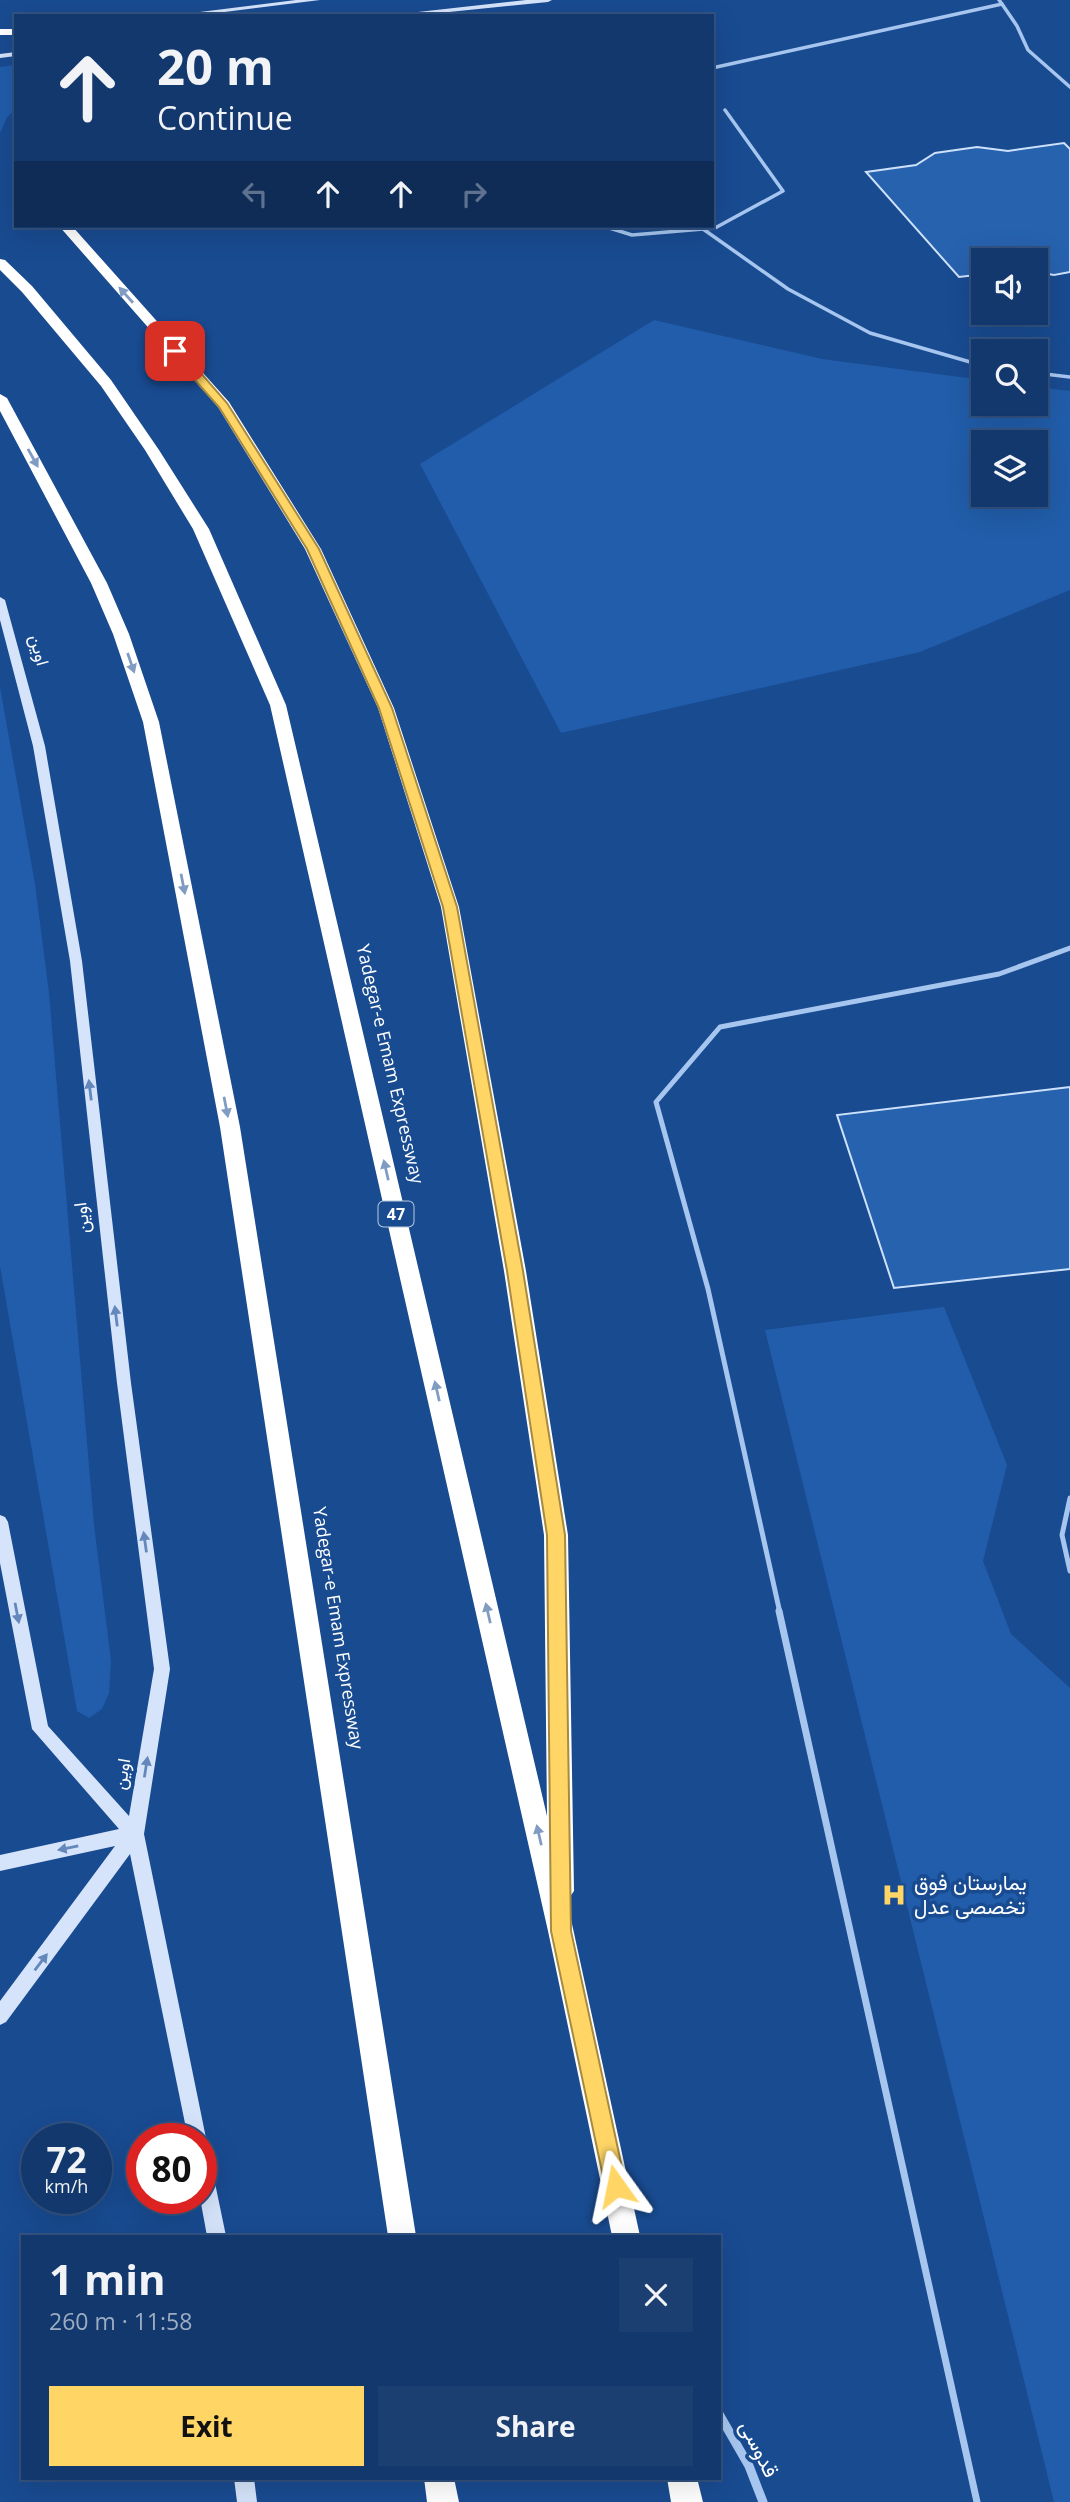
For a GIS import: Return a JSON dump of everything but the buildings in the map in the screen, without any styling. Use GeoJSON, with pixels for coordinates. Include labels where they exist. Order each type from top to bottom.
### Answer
{"type":"FeatureCollection","features":[{"type":"Feature","properties":{"kind":"highway"},"geometry":{"type":"LineString","coordinates":[[67,228],[224,405],[313,549],[386,708],[450,907],[515,1271],[556,1535],[561,1931]]}},
{"type":"Feature","properties":{"kind":"highway","name":"Yadegar-e Emam Expressway"},"geometry":{"type":"LineString","coordinates":[[0,263],[27,289],[106,383],[152,450],[201,529],[278,705],[561,1931],[626,2235]]}},
{"type":"Feature","properties":{"kind":"highway","name":"Yadegar-e Emam Expressway"},"geometry":{"type":"LineString","coordinates":[[0,398],[99,583],[121,634],[151,722],[230,1127],[402,2235]]}},
{"type":"Feature","properties":{"kind":"highway"},"geometry":{"type":"LineString","coordinates":[[439,2480],[443,2502]]}},
{"type":"Feature","properties":{"kind":"highway"},"geometry":{"type":"LineString","coordinates":[[682,2480],[687,2502]]}},
{"type":"Feature","properties":{"kind":"main road"},"geometry":{"type":"LineString","coordinates":[[189,14],[316,0]]}},
{"type":"Feature","properties":{"kind":"main road"},"geometry":{"type":"LineString","coordinates":[[405,14],[548,0]]}},
{"type":"Feature","properties":{"kind":"main road","name":"اوین"},"geometry":{"type":"LineString","coordinates":[[0,600],[39,746],[76,961],[124,1383],[162,1669],[135,1834],[194,2123]]}},
{"type":"Feature","properties":{"kind":"main road","name":"اوین"},"geometry":{"type":"LineString","coordinates":[[0,1522],[40,1729],[135,1834]]}},
{"type":"Feature","properties":{"kind":"main road"},"geometry":{"type":"LineString","coordinates":[[0,1863],[135,1834]]}},
{"type":"Feature","properties":{"kind":"main road"},"geometry":{"type":"LineString","coordinates":[[0,2016],[135,1834]]}},
{"type":"Feature","properties":{"kind":"main road"},"geometry":{"type":"LineString","coordinates":[[212,2214],[217,2235]]}},
{"type":"Feature","properties":{"kind":"main road"},"geometry":{"type":"LineString","coordinates":[[244,2480],[247,2502]]}},
{"type":"Feature","properties":{"kind":"street","name":"قدوسی"},"geometry":{"type":"LineString","coordinates":[[721,2417],[749,2466],[763,2502]]}},
{"type":"Feature","properties":{"kind":"lane"},"geometry":{"type":"LineString","coordinates":[[714,68],[1000,2],[1017,26],[1028,50],[1070,87]]}},
{"type":"Feature","properties":{"kind":"lane"},"geometry":{"type":"LineString","coordinates":[[609,228],[632,235],[715,228],[783,191],[725,110]]}},
{"type":"Feature","properties":{"kind":"lane"},"geometry":{"type":"LineString","coordinates":[[703,229],[788,289],[870,333],[971,362]]}},
{"type":"Feature","properties":{"kind":"lane"},"geometry":{"type":"LineString","coordinates":[[1048,374],[1070,377]]}},
{"type":"Feature","properties":{"kind":"lane"},"geometry":{"type":"LineString","coordinates":[[977,2502],[708,1289],[656,1102],[720,1027],[999,974],[1070,947]]}},
{"type":"Feature","properties":{"kind":"lane"},"geometry":{"type":"LineString","coordinates":[[1070,1498],[1061,1525],[1063,1554],[1070,1571]]}},
{"type":"Feature","properties":{"kind":"shaded area"},"geometry":{"type":"Polygon","coordinates":[[[14,65],[14,111],[7,117],[0,133],[0,67],[14,65]]]}},
{"type":"Feature","properties":{"kind":"shaded area"},"geometry":{"type":"Polygon","coordinates":[[[654,320],[822,359],[971,378],[971,416],[1048,416],[1048,388],[1070,391],[1070,590],[920,652],[561,733],[420,464],[654,320]]]}},
{"type":"Feature","properties":{"kind":"shaded area"},"geometry":{"type":"Polygon","coordinates":[[[0,687],[35,884],[49,993],[94,1525],[111,1661],[109,1693],[102,1709],[89,1718],[77,1711],[0,1266],[0,687]]]}},
{"type":"Feature","properties":{"kind":"shaded area"},"geometry":{"type":"Polygon","coordinates":[[[944,1307],[1007,1465],[983,1561],[1011,1634],[1070,1688],[1070,2502],[1054,2502],[765,1330],[944,1307]]]}},
{"type":"Feature","properties":{"kind":"place","name":"یمارستان فوق تخصصی عدل"},"geometry":{"type":"Point","coordinates":[894,1895]}},
{"type":"Feature","properties":{"kind":"route"},"geometry":{"type":"LineString","coordinates":[[175,351],[224,405],[313,549],[386,708],[450,907],[515,1271],[556,1535],[561,1931],[616,2186]]}}]}
